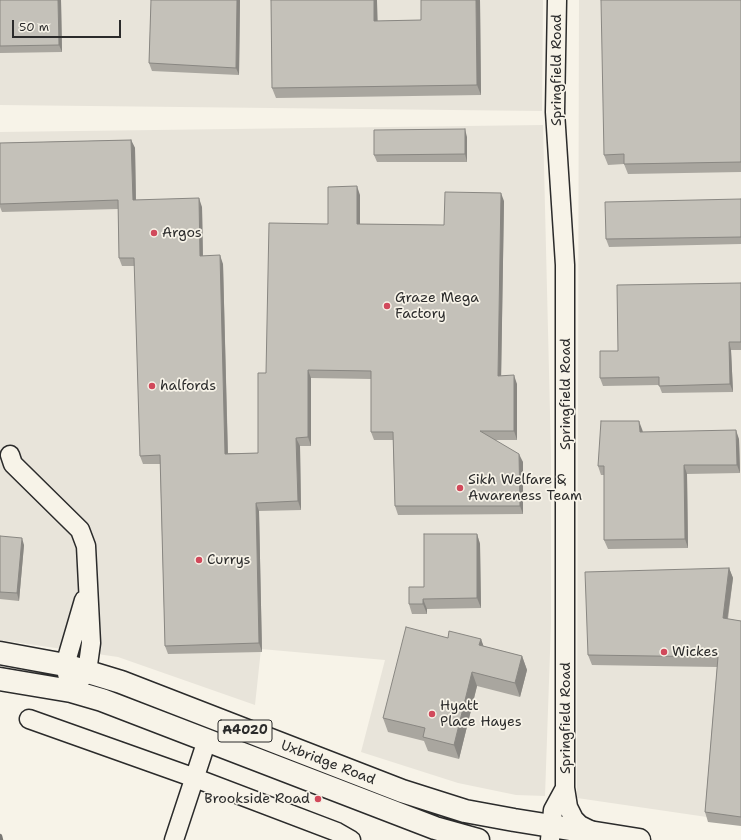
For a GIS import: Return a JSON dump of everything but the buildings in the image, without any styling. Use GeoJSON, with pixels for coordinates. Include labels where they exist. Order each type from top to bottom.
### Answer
{"type":"FeatureCollection","features":[{"type":"Feature","properties":{"kind":"main road","name":"Uxbridge Road"},"geometry":{"type":"LineString","coordinates":[[0,653],[65,666],[121,682],[402,792],[465,811],[554,835],[600,834],[639,840]]}},
{"type":"Feature","properties":{"kind":"main road","name":"Uxbridge Road"},"geometry":{"type":"LineString","coordinates":[[0,679],[71,691],[102,700],[435,828],[478,840]]}},
{"type":"Feature","properties":{"kind":"street","name":"Springfield Road"},"geometry":{"type":"LineString","coordinates":[[557,0],[556,112],[565,265],[565,788],[568,807],[574,819],[587,829],[600,834]]}},
{"type":"Feature","properties":{"kind":"street"},"geometry":{"type":"LineString","coordinates":[[10,455],[13,464],[80,530],[86,546],[91,643],[87,672],[71,691]]}},
{"type":"Feature","properties":{"kind":"street"},"geometry":{"type":"LineString","coordinates":[[71,691],[65,666],[89,586]]}},
{"type":"Feature","properties":{"kind":"street"},"geometry":{"type":"LineString","coordinates":[[29,719],[195,778],[337,832],[351,840]]}},
{"type":"Feature","properties":{"kind":"street"},"geometry":{"type":"LineString","coordinates":[[174,840],[207,740]]}},
{"type":"Feature","properties":{"kind":"street","name":"Springfield Road"},"geometry":{"type":"LineString","coordinates":[[554,835],[555,805],[565,788]]}},
{"type":"Feature","properties":{"kind":"shaded area"},"geometry":{"type":"Polygon","coordinates":[[[0,0],[543,0],[542,111],[0,105],[0,0]]]}},
{"type":"Feature","properties":{"kind":"shaded area"},"geometry":{"type":"Polygon","coordinates":[[[579,0],[741,0],[741,822],[577,798],[579,0]]]}},
{"type":"Feature","properties":{"kind":"shaded area"},"geometry":{"type":"Polygon","coordinates":[[[543,125],[551,454],[551,624],[545,796],[516,795],[458,783],[361,752],[385,660],[261,649],[255,705],[118,657],[0,640],[0,132],[543,125]]]}},
{"type":"Feature","properties":{"kind":"waterway"},"geometry":{"type":"LineString","coordinates":[[0,836],[1,840]]}},
{"type":"Feature","properties":{"kind":"place","name":"Argos"},"geometry":{"type":"Point","coordinates":[154,233]}},
{"type":"Feature","properties":{"kind":"place","name":"Graze Mega Factory"},"geometry":{"type":"Point","coordinates":[387,306]}},
{"type":"Feature","properties":{"kind":"place","name":"halfords"},"geometry":{"type":"Point","coordinates":[152,386]}},
{"type":"Feature","properties":{"kind":"place","name":"Sikh Welfare & Awareness Team"},"geometry":{"type":"Point","coordinates":[460,488]}},
{"type":"Feature","properties":{"kind":"place","name":"Currys"},"geometry":{"type":"Point","coordinates":[199,560]}},
{"type":"Feature","properties":{"kind":"place","name":"Wickes"},"geometry":{"type":"Point","coordinates":[664,652]}},
{"type":"Feature","properties":{"kind":"place","name":"Hyatt Place Hayes"},"geometry":{"type":"Point","coordinates":[432,714]}},
{"type":"Feature","properties":{"kind":"place","name":"Brookside Road"},"geometry":{"type":"Point","coordinates":[318,799]}}]}
